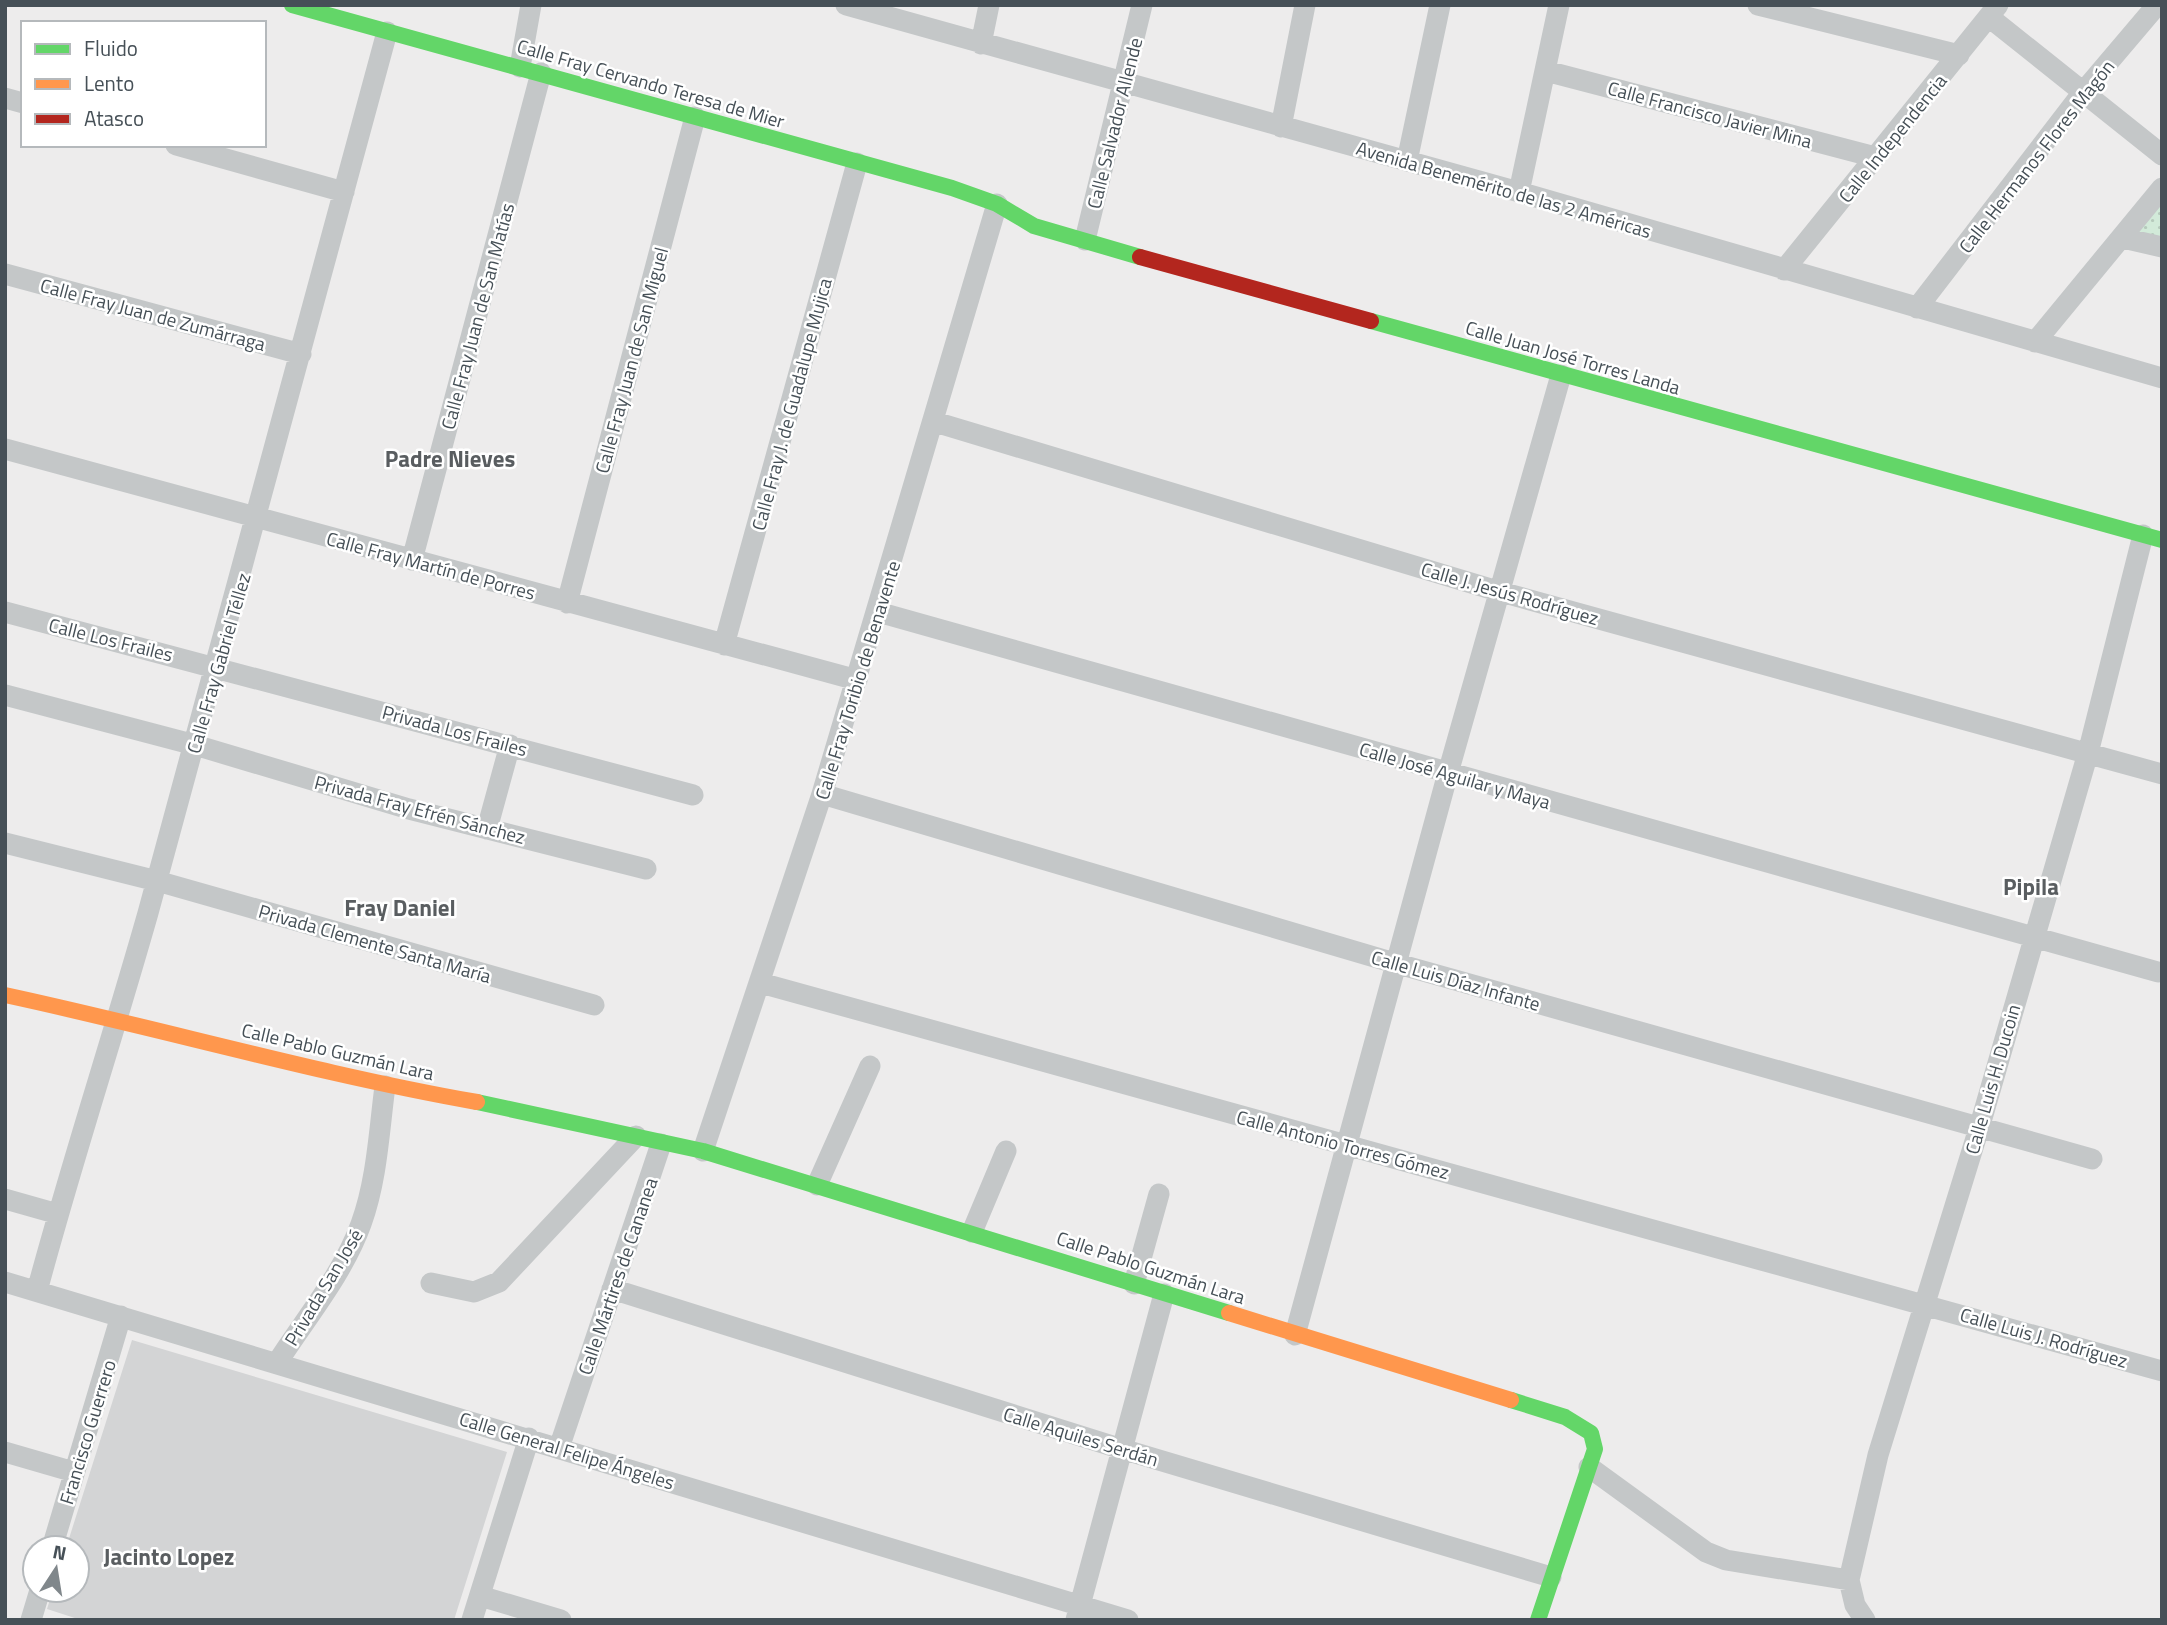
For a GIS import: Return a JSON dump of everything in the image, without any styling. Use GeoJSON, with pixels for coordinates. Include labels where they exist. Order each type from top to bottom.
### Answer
{"type":"FeatureCollection","features":[{"type":"Feature","properties":{"kind":"street","name":"Calle Fray Cervando Teresa de Mier"},"geometry":{"type":"LineString","coordinates":[[292,5],[952,188],[998,204]]}},
{"type":"Feature","properties":{"kind":"street"},"geometry":{"type":"LineString","coordinates":[[520,67],[531,5]]}},
{"type":"Feature","properties":{"kind":"street","name":"Avenida Benemérito de las 2 Américas"},"geometry":{"type":"LineString","coordinates":[[846,5],[1124,85],[1519,192],[2162,378]]}},
{"type":"Feature","properties":{"kind":"street"},"geometry":{"type":"LineString","coordinates":[[981,44],[989,5]]}},
{"type":"Feature","properties":{"kind":"street","name":"Calle Salvador Allende"},"geometry":{"type":"LineString","coordinates":[[1085,240],[1142,5]]}},
{"type":"Feature","properties":{"kind":"street"},"geometry":{"type":"LineString","coordinates":[[1281,127],[1305,5]]}},
{"type":"Feature","properties":{"kind":"street"},"geometry":{"type":"LineString","coordinates":[[1408,162],[1440,5]]}},
{"type":"Feature","properties":{"kind":"street"},"geometry":{"type":"LineString","coordinates":[[1519,192],[1559,5]]}},
{"type":"Feature","properties":{"kind":"street"},"geometry":{"type":"LineString","coordinates":[[1758,5],[1801,10],[1959,55]]}},
{"type":"Feature","properties":{"kind":"street","name":"Calle Hermanos Flores Magón"},"geometry":{"type":"LineString","coordinates":[[1917,308],[2084,91],[2157,5]]}},
{"type":"Feature","properties":{"kind":"street"},"geometry":{"type":"LineString","coordinates":[[1993,11],[2162,155]]}},
{"type":"Feature","properties":{"kind":"street","name":"Calle Independencia"},"geometry":{"type":"LineString","coordinates":[[1784,270],[1993,11]]}},
{"type":"Feature","properties":{"kind":"street","name":"Calle Fray Gabriel Téllez"},"geometry":{"type":"LineString","coordinates":[[37,1292],[118,1019],[217,666],[387,32]]}},
{"type":"Feature","properties":{"kind":"street","name":"Calle Francisco Javier Mina"},"geometry":{"type":"LineString","coordinates":[[1546,71],[1875,158]]}},
{"type":"Feature","properties":{"kind":"street","name":"Calle Fray Juan de San Matías"},"geometry":{"type":"LineString","coordinates":[[412,560],[541,73]]}},
{"type":"Feature","properties":{"kind":"street","name":"Calle Fray Juan de San Miguel"},"geometry":{"type":"LineString","coordinates":[[567,603],[695,117]]}},
{"type":"Feature","properties":{"kind":"street"},"geometry":{"type":"LineString","coordinates":[[183,147],[344,192]]}},
{"type":"Feature","properties":{"kind":"street","name":"Calle Fray J. de Guadalupe Mujica"},"geometry":{"type":"LineString","coordinates":[[724,645],[858,163]]}},
{"type":"Feature","properties":{"kind":"street"},"geometry":{"type":"LineString","coordinates":[[2035,342],[2162,188]]}},
{"type":"Feature","properties":{"kind":"street","name":"Calle Juan José Torres Landa"},"geometry":{"type":"LineString","coordinates":[[998,204],[1034,226],[1561,376],[2152,538]]}},
{"type":"Feature","properties":{"kind":"street","name":"Calle Fray Toribio de Benavente"},"geometry":{"type":"LineString","coordinates":[[703,1151],[822,794],[998,204]]}},
{"type":"Feature","properties":{"kind":"street"},"geometry":{"type":"LineString","coordinates":[[2123,238],[2162,247]]}},
{"type":"Feature","properties":{"kind":"street","name":"Calle Fray Juan de Zumárraga"},"geometry":{"type":"LineString","coordinates":[[5,274],[301,354]]}},
{"type":"Feature","properties":{"kind":"street"},"geometry":{"type":"LineString","coordinates":[[1295,1335],[1448,773],[1561,376]]}},
{"type":"Feature","properties":{"kind":"street","name":"Calle J. Jesús Rodríguez"},"geometry":{"type":"LineString","coordinates":[[935,422],[1501,592],[2162,774]]}},
{"type":"Feature","properties":{"kind":"street","name":"Calle Fray Martín de Porres"},"geometry":{"type":"LineString","coordinates":[[5,449],[857,680]]}},
{"type":"Feature","properties":{"kind":"street","name":"Calle Luis H. Ducoin"},"geometry":{"type":"LineString","coordinates":[[1849,1580],[1878,1455],[1980,1125],[2032,937],[2152,538]]}},
{"type":"Feature","properties":{"kind":"street","name":"Calle Los Frailes"},"geometry":{"type":"LineString","coordinates":[[5,612],[217,666]]}},
{"type":"Feature","properties":{"kind":"street","name":"Calle José Aguilar y Maya"},"geometry":{"type":"LineString","coordinates":[[878,612],[2158,972]]}},
{"type":"Feature","properties":{"kind":"street","name":"Privada Los Frailes"},"geometry":{"type":"LineString","coordinates":[[217,666],[693,795]]}},
{"type":"Feature","properties":{"kind":"street","name":"Privada Fray Efrén Sánchez"},"geometry":{"type":"LineString","coordinates":[[5,695],[195,745],[409,809],[646,869]]}},
{"type":"Feature","properties":{"kind":"street"},"geometry":{"type":"LineString","coordinates":[[487,829],[510,745]]}},
{"type":"Feature","properties":{"kind":"street","name":"Calle Luis Díaz Infante"},"geometry":{"type":"LineString","coordinates":[[822,794],[1398,964],[1980,1125],[2092,1159]]}},
{"type":"Feature","properties":{"kind":"street","name":"Privada Clemente Santa María"},"geometry":{"type":"LineString","coordinates":[[5,843],[157,881],[594,1005]]}},
{"type":"Feature","properties":{"kind":"street","name":"Calle Antonio Torres Gómez"},"geometry":{"type":"LineString","coordinates":[[761,983],[1926,1304]]}},
{"type":"Feature","properties":{"kind":"street","name":"Calle Pablo Guzmán Lara"},"geometry":{"type":"LineString","coordinates":[[5,995],[118,1019],[385,1086],[636,1136],[661,1144]]}},
{"type":"Feature","properties":{"kind":"street"},"geometry":{"type":"LineString","coordinates":[[817,1185],[870,1066]]}},
{"type":"Feature","properties":{"kind":"street","name":"Privada San José"},"geometry":{"type":"LineString","coordinates":[[277,1363],[338,1270],[360,1226],[370,1197],[385,1086]]}},
{"type":"Feature","properties":{"kind":"street"},"geometry":{"type":"LineString","coordinates":[[431,1283],[474,1293],[499,1282],[636,1136]]}},
{"type":"Feature","properties":{"kind":"street"},"geometry":{"type":"LineString","coordinates":[[661,1144],[703,1151]]}},
{"type":"Feature","properties":{"kind":"street","name":"Calle Mártires de Cananea"},"geometry":{"type":"LineString","coordinates":[[559,1447],[661,1144]]}},
{"type":"Feature","properties":{"kind":"street","name":"Calle Pablo Guzmán Lara"},"geometry":{"type":"LineString","coordinates":[[703,1151],[972,1232],[1295,1335],[1518,1401],[1585,1427],[1594,1439],[1595,1449],[1589,1467]]}},
{"type":"Feature","properties":{"kind":"street"},"geometry":{"type":"LineString","coordinates":[[972,1232],[1006,1151]]}},
{"type":"Feature","properties":{"kind":"street"},"geometry":{"type":"LineString","coordinates":[[1134,1284],[1159,1194]]}},
{"type":"Feature","properties":{"kind":"street"},"geometry":{"type":"LineString","coordinates":[[5,1199],[58,1214]]}},
{"type":"Feature","properties":{"kind":"street","name":"Calle General Felipe Ángeles"},"geometry":{"type":"LineString","coordinates":[[5,1282],[559,1447],[1078,1613],[1128,1620]]}},
{"type":"Feature","properties":{"kind":"street","name":"Calle Aquiles Serdán"},"geometry":{"type":"LineString","coordinates":[[612,1289],[1122,1449],[1551,1577]]}},
{"type":"Feature","properties":{"kind":"street"},"geometry":{"type":"LineString","coordinates":[[1078,1613],[1164,1294]]}},
{"type":"Feature","properties":{"kind":"street","name":"Calle Luis J. Rodríguez"},"geometry":{"type":"LineString","coordinates":[[1926,1304],[2162,1371]]}},
{"type":"Feature","properties":{"kind":"street","name":"Francisco Guerrero"},"geometry":{"type":"LineString","coordinates":[[56,1534],[121,1316]]}},
{"type":"Feature","properties":{"kind":"street"},"geometry":{"type":"LineString","coordinates":[[472,1620],[529,1438]]}},
{"type":"Feature","properties":{"kind":"street"},"geometry":{"type":"LineString","coordinates":[[5,1452],[75,1472]]}},
{"type":"Feature","properties":{"kind":"street"},"geometry":{"type":"LineString","coordinates":[[1538,1620],[1589,1467],[1706,1552],[1726,1560],[1849,1580],[1855,1605],[1865,1620]]}},
{"type":"Feature","properties":{"kind":"street"},"geometry":{"type":"LineString","coordinates":[[480,1596],[561,1620]]}},
{"type":"Feature","properties":{"kind":"green space"},"geometry":{"type":"Polygon","coordinates":[[[2162,202],[2162,240],[2135,234],[2162,202]]]}},
{"type":"Feature","properties":{"kind":"building"},"geometry":{"type":"Polygon","coordinates":[[[132,1340],[507,1452],[454,1620],[81,1620],[47,1609],[49,1604],[91,1604],[91,1534],[70,1534],[132,1340]]]}},
{"type":"Feature","properties":{"kind":"traffic: fast"},"geometry":{"type":"LineString","coordinates":[[292,5],[952,188],[997,204],[1034,226],[1140,257]]}},
{"type":"Feature","properties":{"kind":"traffic: fast"},"geometry":{"type":"LineString","coordinates":[[1371,321],[2162,540]]}},
{"type":"Feature","properties":{"kind":"traffic: fast"},"geometry":{"type":"LineString","coordinates":[[477,1102],[703,1151],[1229,1313]]}},
{"type":"Feature","properties":{"kind":"traffic: fast"},"geometry":{"type":"LineString","coordinates":[[1511,1400],[1565,1417],[1591,1433],[1595,1449],[1538,1620]]}},
{"type":"Feature","properties":{"kind":"traffic: slow"},"geometry":{"type":"LineString","coordinates":[[5,995],[299,1065],[477,1102]]}},
{"type":"Feature","properties":{"kind":"traffic: slow"},"geometry":{"type":"LineString","coordinates":[[1229,1313],[1511,1400]]}},
{"type":"Feature","properties":{"kind":"traffic: jam"},"geometry":{"type":"LineString","coordinates":[[1140,257],[1371,321]]}},
{"type":"Feature","properties":{"kind":"district","name":"Padre Nieves"},"geometry":{"type":"Point","coordinates":[450,458]}},
{"type":"Feature","properties":{"kind":"district","name":"Pipila"},"geometry":{"type":"Point","coordinates":[2031,886]}},
{"type":"Feature","properties":{"kind":"district","name":"Fray Daniel"},"geometry":{"type":"Point","coordinates":[400,907]}},
{"type":"Feature","properties":{"kind":"district","name":"Jacinto Lopez"},"geometry":{"type":"Point","coordinates":[169,1556]}}]}
